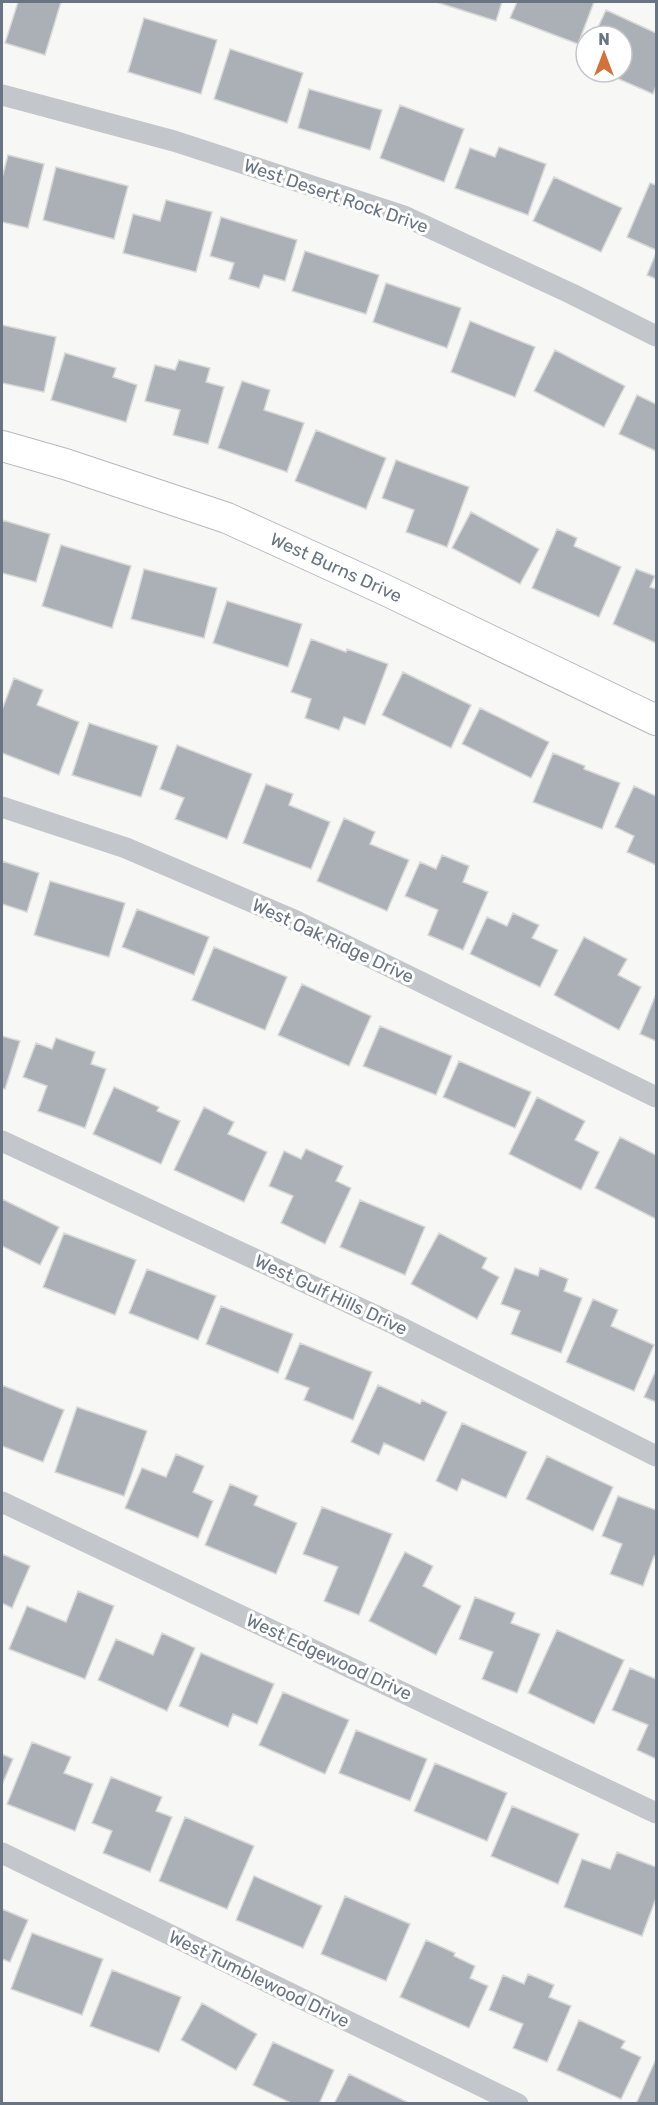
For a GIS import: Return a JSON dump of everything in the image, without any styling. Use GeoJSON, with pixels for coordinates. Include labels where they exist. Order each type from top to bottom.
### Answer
{"type":"FeatureCollection","features":[{"type":"Feature","properties":{"kind":"street","name":"West Desert Rock Drive"},"geometry":{"type":"LineString","coordinates":[[2,95],[174,141],[404,216],[657,336]]}},
{"type":"Feature","properties":{"kind":"street","name":"West Burns Drive"},"geometry":{"type":"LineString","coordinates":[[2,446],[65,464],[227,518],[383,588],[657,720]]}},
{"type":"Feature","properties":{"kind":"street","name":"West Oak Ridge Drive"},"geometry":{"type":"LineString","coordinates":[[2,807],[126,848],[296,921],[657,1097]]}},
{"type":"Feature","properties":{"kind":"street","name":"West Gulf Hills Drive"},"geometry":{"type":"LineString","coordinates":[[2,1141],[396,1326],[657,1456]]}},
{"type":"Feature","properties":{"kind":"street","name":"West Edgewood Drive"},"geometry":{"type":"LineString","coordinates":[[2,1502],[657,1813]]}},
{"type":"Feature","properties":{"kind":"street","name":"West Tumblewood Drive"},"geometry":{"type":"LineString","coordinates":[[2,1853],[518,2103]]}},
{"type":"Feature","properties":{"kind":"building"},"geometry":{"type":"Polygon","coordinates":[[[18,2],[61,2],[45,55],[5,43],[18,2]]]}},
{"type":"Feature","properties":{"kind":"building"},"geometry":{"type":"Polygon","coordinates":[[[436,2],[502,2],[496,21],[436,2]]]}},
{"type":"Feature","properties":{"kind":"building"},"geometry":{"type":"Polygon","coordinates":[[[517,2],[594,2],[586,24],[574,24],[574,42],[510,18],[517,2]]]}},
{"type":"Feature","properties":{"kind":"building"},"geometry":{"type":"Polygon","coordinates":[[[606,10],[656,33],[656,86],[653,94],[630,84],[634,84],[634,24],[600,24],[606,10]]]}},
{"type":"Feature","properties":{"kind":"building"},"geometry":{"type":"Polygon","coordinates":[[[144,18],[217,40],[201,94],[128,72],[144,18]]]}},
{"type":"Feature","properties":{"kind":"building"},"geometry":{"type":"Polygon","coordinates":[[[230,49],[303,73],[287,123],[214,99],[230,49]]]}},
{"type":"Feature","properties":{"kind":"building"},"geometry":{"type":"Polygon","coordinates":[[[309,89],[382,110],[370,150],[298,128],[309,89]]]}},
{"type":"Feature","properties":{"kind":"building"},"geometry":{"type":"Polygon","coordinates":[[[400,105],[464,129],[444,182],[380,158],[400,105]]]}},
{"type":"Feature","properties":{"kind":"building"},"geometry":{"type":"Polygon","coordinates":[[[499,147],[546,164],[528,215],[455,188],[470,148],[495,157],[499,147]]]}},
{"type":"Feature","properties":{"kind":"building"},"geometry":{"type":"Polygon","coordinates":[[[8,155],[44,164],[28,228],[2,222],[2,178],[8,155]]]}},
{"type":"Feature","properties":{"kind":"building"},"geometry":{"type":"Polygon","coordinates":[[[56,167],[128,186],[114,239],[43,220],[56,167]]]}},
{"type":"Feature","properties":{"kind":"building"},"geometry":{"type":"Polygon","coordinates":[[[554,177],[622,208],[601,252],[533,221],[554,177]]]}},
{"type":"Feature","properties":{"kind":"building"},"geometry":{"type":"Polygon","coordinates":[[[650,183],[656,185],[656,250],[627,237],[650,183]]]}},
{"type":"Feature","properties":{"kind":"building"},"geometry":{"type":"Polygon","coordinates":[[[166,200],[212,212],[196,272],[123,253],[133,214],[160,221],[166,200]]]}},
{"type":"Feature","properties":{"kind":"building"},"geometry":{"type":"Polygon","coordinates":[[[221,217],[297,240],[285,281],[264,275],[259,288],[229,279],[234,263],[210,256],[221,217]]]}},
{"type":"Feature","properties":{"kind":"building"},"geometry":{"type":"Polygon","coordinates":[[[305,251],[379,275],[366,314],[292,291],[305,251]]]}},
{"type":"Feature","properties":{"kind":"building"},"geometry":{"type":"Polygon","coordinates":[[[656,253],[656,279],[647,275],[656,253]]]}},
{"type":"Feature","properties":{"kind":"building"},"geometry":{"type":"Polygon","coordinates":[[[386,283],[461,308],[447,348],[373,322],[386,283]]]}},
{"type":"Feature","properties":{"kind":"building"},"geometry":{"type":"Polygon","coordinates":[[[470,321],[535,347],[515,397],[451,372],[470,321]]]}},
{"type":"Feature","properties":{"kind":"building"},"geometry":{"type":"Polygon","coordinates":[[[2,325],[56,337],[44,392],[2,383],[2,325]]]}},
{"type":"Feature","properties":{"kind":"building"},"geometry":{"type":"Polygon","coordinates":[[[555,350],[625,386],[604,427],[534,391],[555,350]]]}},
{"type":"Feature","properties":{"kind":"building"},"geometry":{"type":"Polygon","coordinates":[[[65,353],[116,368],[113,377],[137,385],[126,422],[51,400],[65,353]]]}},
{"type":"Feature","properties":{"kind":"building"},"geometry":{"type":"Polygon","coordinates":[[[179,360],[210,368],[206,382],[224,387],[208,444],[173,435],[180,410],[145,401],[155,365],[175,370],[179,360]]]}},
{"type":"Feature","properties":{"kind":"building"},"geometry":{"type":"Polygon","coordinates":[[[242,381],[270,390],[264,410],[304,423],[287,472],[218,448],[242,381]]]}},
{"type":"Feature","properties":{"kind":"building"},"geometry":{"type":"Polygon","coordinates":[[[637,395],[656,404],[656,451],[619,434],[637,395]]]}},
{"type":"Feature","properties":{"kind":"building"},"geometry":{"type":"Polygon","coordinates":[[[316,430],[386,458],[366,509],[295,481],[316,430]]]}},
{"type":"Feature","properties":{"kind":"building"},"geometry":{"type":"Polygon","coordinates":[[[396,460],[469,487],[447,547],[406,532],[414,510],[382,498],[396,460]]]}},
{"type":"Feature","properties":{"kind":"building"},"geometry":{"type":"Polygon","coordinates":[[[471,512],[539,549],[520,584],[452,548],[471,512]]]}},
{"type":"Feature","properties":{"kind":"building"},"geometry":{"type":"Polygon","coordinates":[[[2,520],[50,534],[36,582],[2,573],[2,520]]]}},
{"type":"Feature","properties":{"kind":"building"},"geometry":{"type":"Polygon","coordinates":[[[557,529],[577,538],[574,546],[621,567],[599,617],[532,588],[557,529]]]}},
{"type":"Feature","properties":{"kind":"building"},"geometry":{"type":"Polygon","coordinates":[[[61,545],[131,566],[112,628],[42,606],[61,545]]]}},
{"type":"Feature","properties":{"kind":"building"},"geometry":{"type":"Polygon","coordinates":[[[144,569],[217,588],[204,638],[131,619],[144,569]]]}},
{"type":"Feature","properties":{"kind":"building"},"geometry":{"type":"Polygon","coordinates":[[[636,569],[655,576],[650,587],[656,589],[656,643],[613,624],[636,569]]]}},
{"type":"Feature","properties":{"kind":"building"},"geometry":{"type":"Polygon","coordinates":[[[227,601],[302,624],[288,667],[213,643],[227,601]]]}},
{"type":"Feature","properties":{"kind":"building"},"geometry":{"type":"Polygon","coordinates":[[[311,639],[388,664],[365,725],[344,717],[339,730],[305,718],[311,699],[291,692],[311,639]]]}},
{"type":"Feature","properties":{"kind":"building"},"geometry":{"type":"Polygon","coordinates":[[[403,672],[471,705],[451,748],[382,715],[403,672]]]}},
{"type":"Feature","properties":{"kind":"building"},"geometry":{"type":"Polygon","coordinates":[[[14,678],[43,690],[37,705],[79,722],[59,775],[2,753],[2,710],[14,678]]]}},
{"type":"Feature","properties":{"kind":"building"},"geometry":{"type":"Polygon","coordinates":[[[480,708],[549,742],[531,778],[462,744],[480,708]]]}},
{"type":"Feature","properties":{"kind":"building"},"geometry":{"type":"Polygon","coordinates":[[[89,723],[158,746],[141,797],[72,775],[89,723]]]}},
{"type":"Feature","properties":{"kind":"building"},"geometry":{"type":"Polygon","coordinates":[[[177,745],[252,774],[227,839],[175,819],[184,798],[160,789],[177,745]]]}},
{"type":"Feature","properties":{"kind":"building"},"geometry":{"type":"Polygon","coordinates":[[[553,753],[585,766],[584,769],[620,783],[602,829],[533,802],[553,753]]]}},
{"type":"Feature","properties":{"kind":"building"},"geometry":{"type":"Polygon","coordinates":[[[266,784],[293,794],[289,805],[330,822],[311,869],[243,843],[266,784]]]}},
{"type":"Feature","properties":{"kind":"building"},"geometry":{"type":"Polygon","coordinates":[[[634,786],[656,796],[656,865],[627,852],[634,836],[615,827],[634,786]]]}},
{"type":"Feature","properties":{"kind":"building"},"geometry":{"type":"Polygon","coordinates":[[[344,818],[375,832],[370,844],[409,860],[387,911],[317,881],[344,818]]]}},
{"type":"Feature","properties":{"kind":"building"},"geometry":{"type":"Polygon","coordinates":[[[442,855],[469,866],[463,882],[488,892],[463,950],[428,935],[438,910],[405,896],[420,862],[436,869],[442,855]]]}},
{"type":"Feature","properties":{"kind":"building"},"geometry":{"type":"Polygon","coordinates":[[[2,861],[39,873],[27,912],[2,904],[2,861]]]}},
{"type":"Feature","properties":{"kind":"building"},"geometry":{"type":"Polygon","coordinates":[[[50,881],[125,903],[109,957],[34,935],[50,881]]]}},
{"type":"Feature","properties":{"kind":"building"},"geometry":{"type":"Polygon","coordinates":[[[137,909],[209,937],[194,975],[122,947],[137,909]]]}},
{"type":"Feature","properties":{"kind":"building"},"geometry":{"type":"Polygon","coordinates":[[[513,913],[539,925],[532,938],[558,950],[540,987],[470,954],[487,917],[507,926],[513,913]]]}},
{"type":"Feature","properties":{"kind":"building"},"geometry":{"type":"Polygon","coordinates":[[[584,937],[627,959],[618,975],[641,987],[619,1030],[554,995],[584,937]]]}},
{"type":"Feature","properties":{"kind":"building"},"geometry":{"type":"Polygon","coordinates":[[[214,947],[287,977],[265,1030],[192,1000],[214,947]]]}},
{"type":"Feature","properties":{"kind":"building"},"geometry":{"type":"Polygon","coordinates":[[[302,984],[371,1016],[349,1066],[278,1035],[302,984]]]}},
{"type":"Feature","properties":{"kind":"building"},"geometry":{"type":"Polygon","coordinates":[[[656,994],[656,1041],[640,1034],[656,994]]]}},
{"type":"Feature","properties":{"kind":"building"},"geometry":{"type":"Polygon","coordinates":[[[380,1026],[452,1056],[436,1095],[363,1066],[380,1026]]]}},
{"type":"Feature","properties":{"kind":"building"},"geometry":{"type":"Polygon","coordinates":[[[2,1036],[20,1041],[5,1089],[2,1088],[2,1036]]]}},
{"type":"Feature","properties":{"kind":"building"},"geometry":{"type":"Polygon","coordinates":[[[56,1038],[95,1052],[91,1064],[106,1069],[85,1128],[38,1111],[47,1086],[23,1077],[36,1043],[52,1049],[56,1038]]]}},
{"type":"Feature","properties":{"kind":"building"},"geometry":{"type":"Polygon","coordinates":[[[459,1061],[531,1092],[515,1128],[443,1097],[459,1061]]]}},
{"type":"Feature","properties":{"kind":"building"},"geometry":{"type":"Polygon","coordinates":[[[114,1087],[159,1107],[157,1111],[180,1121],[161,1164],[93,1134],[114,1087]]]}},
{"type":"Feature","properties":{"kind":"building"},"geometry":{"type":"Polygon","coordinates":[[[537,1097],[585,1121],[575,1140],[599,1152],[581,1190],[509,1154],[537,1097]]]}},
{"type":"Feature","properties":{"kind":"building"},"geometry":{"type":"Polygon","coordinates":[[[204,1107],[234,1122],[228,1134],[267,1152],[244,1202],[174,1170],[204,1107]]]}},
{"type":"Feature","properties":{"kind":"building"},"geometry":{"type":"Polygon","coordinates":[[[620,1137],[656,1155],[656,1219],[595,1188],[620,1137]]]}},
{"type":"Feature","properties":{"kind":"building"},"geometry":{"type":"Polygon","coordinates":[[[306,1149],[343,1166],[336,1181],[351,1188],[325,1244],[281,1223],[293,1196],[269,1186],[284,1151],[301,1159],[306,1149]]]}},
{"type":"Feature","properties":{"kind":"building"},"geometry":{"type":"Polygon","coordinates":[[[2,1199],[59,1227],[40,1265],[2,1246],[2,1199]]]}},
{"type":"Feature","properties":{"kind":"building"},"geometry":{"type":"Polygon","coordinates":[[[360,1200],[425,1227],[405,1275],[340,1247],[360,1200]]]}},
{"type":"Feature","properties":{"kind":"building"},"geometry":{"type":"Polygon","coordinates":[[[64,1233],[136,1260],[115,1315],[43,1287],[64,1233]]]}},
{"type":"Feature","properties":{"kind":"building"},"geometry":{"type":"Polygon","coordinates":[[[439,1233],[487,1258],[482,1268],[499,1277],[477,1319],[411,1284],[439,1233]]]}},
{"type":"Feature","properties":{"kind":"building"},"geometry":{"type":"Polygon","coordinates":[[[515,1268],[538,1276],[540,1268],[568,1279],[564,1291],[582,1298],[561,1353],[511,1334],[520,1311],[501,1304],[515,1268]]]}},
{"type":"Feature","properties":{"kind":"building"},"geometry":{"type":"Polygon","coordinates":[[[147,1269],[216,1296],[198,1340],[129,1313],[147,1269]]]}},
{"type":"Feature","properties":{"kind":"building"},"geometry":{"type":"Polygon","coordinates":[[[593,1299],[618,1310],[611,1326],[654,1345],[634,1391],[566,1362],[593,1299]]]}},
{"type":"Feature","properties":{"kind":"building"},"geometry":{"type":"Polygon","coordinates":[[[221,1306],[293,1334],[278,1373],[206,1344],[221,1306]]]}},
{"type":"Feature","properties":{"kind":"building"},"geometry":{"type":"Polygon","coordinates":[[[300,1343],[372,1372],[353,1420],[304,1400],[309,1388],[285,1379],[300,1343]]]}},
{"type":"Feature","properties":{"kind":"building"},"geometry":{"type":"Polygon","coordinates":[[[656,1370],[656,1402],[644,1397],[656,1370]]]}},
{"type":"Feature","properties":{"kind":"building"},"geometry":{"type":"Polygon","coordinates":[[[2,1385],[64,1410],[43,1462],[2,1446],[2,1385]]]}},
{"type":"Feature","properties":{"kind":"building"},"geometry":{"type":"Polygon","coordinates":[[[378,1385],[420,1404],[422,1400],[447,1412],[424,1461],[384,1443],[379,1455],[351,1442],[378,1385]]]}},
{"type":"Feature","properties":{"kind":"building"},"geometry":{"type":"Polygon","coordinates":[[[77,1407],[147,1431],[124,1496],[55,1472],[77,1407]]]}},
{"type":"Feature","properties":{"kind":"building"},"geometry":{"type":"Polygon","coordinates":[[[462,1423],[527,1452],[506,1498],[462,1479],[457,1491],[436,1481],[462,1423]]]}},
{"type":"Feature","properties":{"kind":"building"},"geometry":{"type":"Polygon","coordinates":[[[176,1454],[204,1466],[193,1492],[213,1501],[198,1538],[125,1508],[142,1468],[166,1477],[176,1454]]]}},
{"type":"Feature","properties":{"kind":"building"},"geometry":{"type":"Polygon","coordinates":[[[547,1456],[613,1487],[593,1531],[526,1499],[547,1456]]]}},
{"type":"Feature","properties":{"kind":"building"},"geometry":{"type":"Polygon","coordinates":[[[230,1484],[258,1496],[254,1505],[297,1523],[276,1574],[205,1545],[230,1484]]]}},
{"type":"Feature","properties":{"kind":"building"},"geometry":{"type":"Polygon","coordinates":[[[618,1496],[656,1510],[656,1557],[654,1556],[643,1586],[610,1574],[622,1544],[602,1536],[618,1496]]]}},
{"type":"Feature","properties":{"kind":"building"},"geometry":{"type":"Polygon","coordinates":[[[322,1507],[392,1534],[359,1615],[324,1601],[338,1567],[303,1554],[322,1507]]]}},
{"type":"Feature","properties":{"kind":"building"},"geometry":{"type":"Polygon","coordinates":[[[405,1552],[433,1566],[423,1586],[461,1606],[436,1655],[369,1621],[405,1552]]]}},
{"type":"Feature","properties":{"kind":"building"},"geometry":{"type":"Polygon","coordinates":[[[2,1554],[30,1566],[12,1608],[2,1603],[2,1554]]]}},
{"type":"Feature","properties":{"kind":"building"},"geometry":{"type":"Polygon","coordinates":[[[78,1591],[114,1606],[85,1679],[9,1649],[27,1606],[66,1622],[78,1591]]]}},
{"type":"Feature","properties":{"kind":"building"},"geometry":{"type":"Polygon","coordinates":[[[475,1597],[515,1613],[511,1623],[540,1634],[517,1693],[482,1679],[493,1652],[459,1639],[475,1597]]]}},
{"type":"Feature","properties":{"kind":"building"},"geometry":{"type":"Polygon","coordinates":[[[557,1630],[624,1660],[594,1724],[528,1693],[557,1630]]]}},
{"type":"Feature","properties":{"kind":"building"},"geometry":{"type":"Polygon","coordinates":[[[162,1633],[195,1648],[167,1711],[98,1680],[116,1639],[153,1655],[162,1633]]]}},
{"type":"Feature","properties":{"kind":"building"},"geometry":{"type":"Polygon","coordinates":[[[201,1653],[274,1684],[257,1724],[233,1714],[228,1727],[179,1706],[201,1653]]]}},
{"type":"Feature","properties":{"kind":"building"},"geometry":{"type":"Polygon","coordinates":[[[630,1668],[656,1679],[656,1759],[637,1750],[648,1725],[612,1710],[630,1668]]]}},
{"type":"Feature","properties":{"kind":"building"},"geometry":{"type":"Polygon","coordinates":[[[283,1692],[349,1720],[325,1774],[259,1745],[283,1692]]]}},
{"type":"Feature","properties":{"kind":"building"},"geometry":{"type":"Polygon","coordinates":[[[356,1730],[427,1759],[410,1801],[339,1773],[356,1730]]]}},
{"type":"Feature","properties":{"kind":"building"},"geometry":{"type":"Polygon","coordinates":[[[32,1742],[71,1757],[64,1773],[93,1784],[75,1831],[7,1804],[32,1742]]]}},
{"type":"Feature","properties":{"kind":"building"},"geometry":{"type":"Polygon","coordinates":[[[2,1754],[13,1759],[2,1785],[2,1754]]]}},
{"type":"Feature","properties":{"kind":"building"},"geometry":{"type":"Polygon","coordinates":[[[435,1763],[507,1793],[487,1841],[414,1811],[435,1763]]]}},
{"type":"Feature","properties":{"kind":"building"},"geometry":{"type":"Polygon","coordinates":[[[111,1777],[162,1797],[156,1811],[172,1817],[150,1872],[103,1853],[112,1831],[92,1823],[111,1777]]]}},
{"type":"Feature","properties":{"kind":"building"},"geometry":{"type":"Polygon","coordinates":[[[512,1806],[579,1834],[558,1884],[491,1856],[512,1806]]]}},
{"type":"Feature","properties":{"kind":"building"},"geometry":{"type":"Polygon","coordinates":[[[185,1817],[254,1846],[227,1909],[159,1881],[185,1817]]]}},
{"type":"Feature","properties":{"kind":"building"},"geometry":{"type":"Polygon","coordinates":[[[617,1852],[656,1867],[656,1898],[642,1936],[564,1907],[582,1859],[610,1869],[617,1852]]]}},
{"type":"Feature","properties":{"kind":"building"},"geometry":{"type":"Polygon","coordinates":[[[254,1876],[322,1906],[303,1948],[236,1920],[254,1876]]]}},
{"type":"Feature","properties":{"kind":"building"},"geometry":{"type":"Polygon","coordinates":[[[345,1896],[410,1924],[386,1981],[321,1954],[345,1896]]]}},
{"type":"Feature","properties":{"kind":"building"},"geometry":{"type":"Polygon","coordinates":[[[2,1909],[28,1920],[10,1962],[2,1959],[2,1909]]]}},
{"type":"Feature","properties":{"kind":"building"},"geometry":{"type":"Polygon","coordinates":[[[32,1933],[103,1959],[82,2015],[11,1989],[32,1933]]]}},
{"type":"Feature","properties":{"kind":"building"},"geometry":{"type":"Polygon","coordinates":[[[426,1940],[455,1953],[454,1956],[475,1966],[470,1978],[488,1986],[469,2028],[400,1997],[426,1940]]]}},
{"type":"Feature","properties":{"kind":"building"},"geometry":{"type":"Polygon","coordinates":[[[112,1970],[181,1997],[159,2052],[90,2026],[112,1970]]]}},
{"type":"Feature","properties":{"kind":"building"},"geometry":{"type":"Polygon","coordinates":[[[528,1974],[554,1985],[549,1997],[571,2006],[547,2062],[513,2048],[523,2024],[489,2010],[503,1975],[524,1984],[528,1974]]]}},
{"type":"Feature","properties":{"kind":"building"},"geometry":{"type":"Polygon","coordinates":[[[202,2003],[257,2034],[236,2070],[181,2040],[202,2003]]]}},
{"type":"Feature","properties":{"kind":"building"},"geometry":{"type":"Polygon","coordinates":[[[579,2020],[625,2041],[621,2048],[641,2057],[621,2099],[557,2070],[579,2020]]]}},
{"type":"Feature","properties":{"kind":"building"},"geometry":{"type":"Polygon","coordinates":[[[273,2042],[334,2070],[319,2104],[293,2104],[253,2085],[273,2042]]]}},
{"type":"Feature","properties":{"kind":"building"},"geometry":{"type":"Polygon","coordinates":[[[656,2059],[656,2104],[636,2104],[656,2059]]]}},
{"type":"Feature","properties":{"kind":"building"},"geometry":{"type":"Polygon","coordinates":[[[349,2074],[411,2104],[334,2104],[349,2074]]]}}]}
